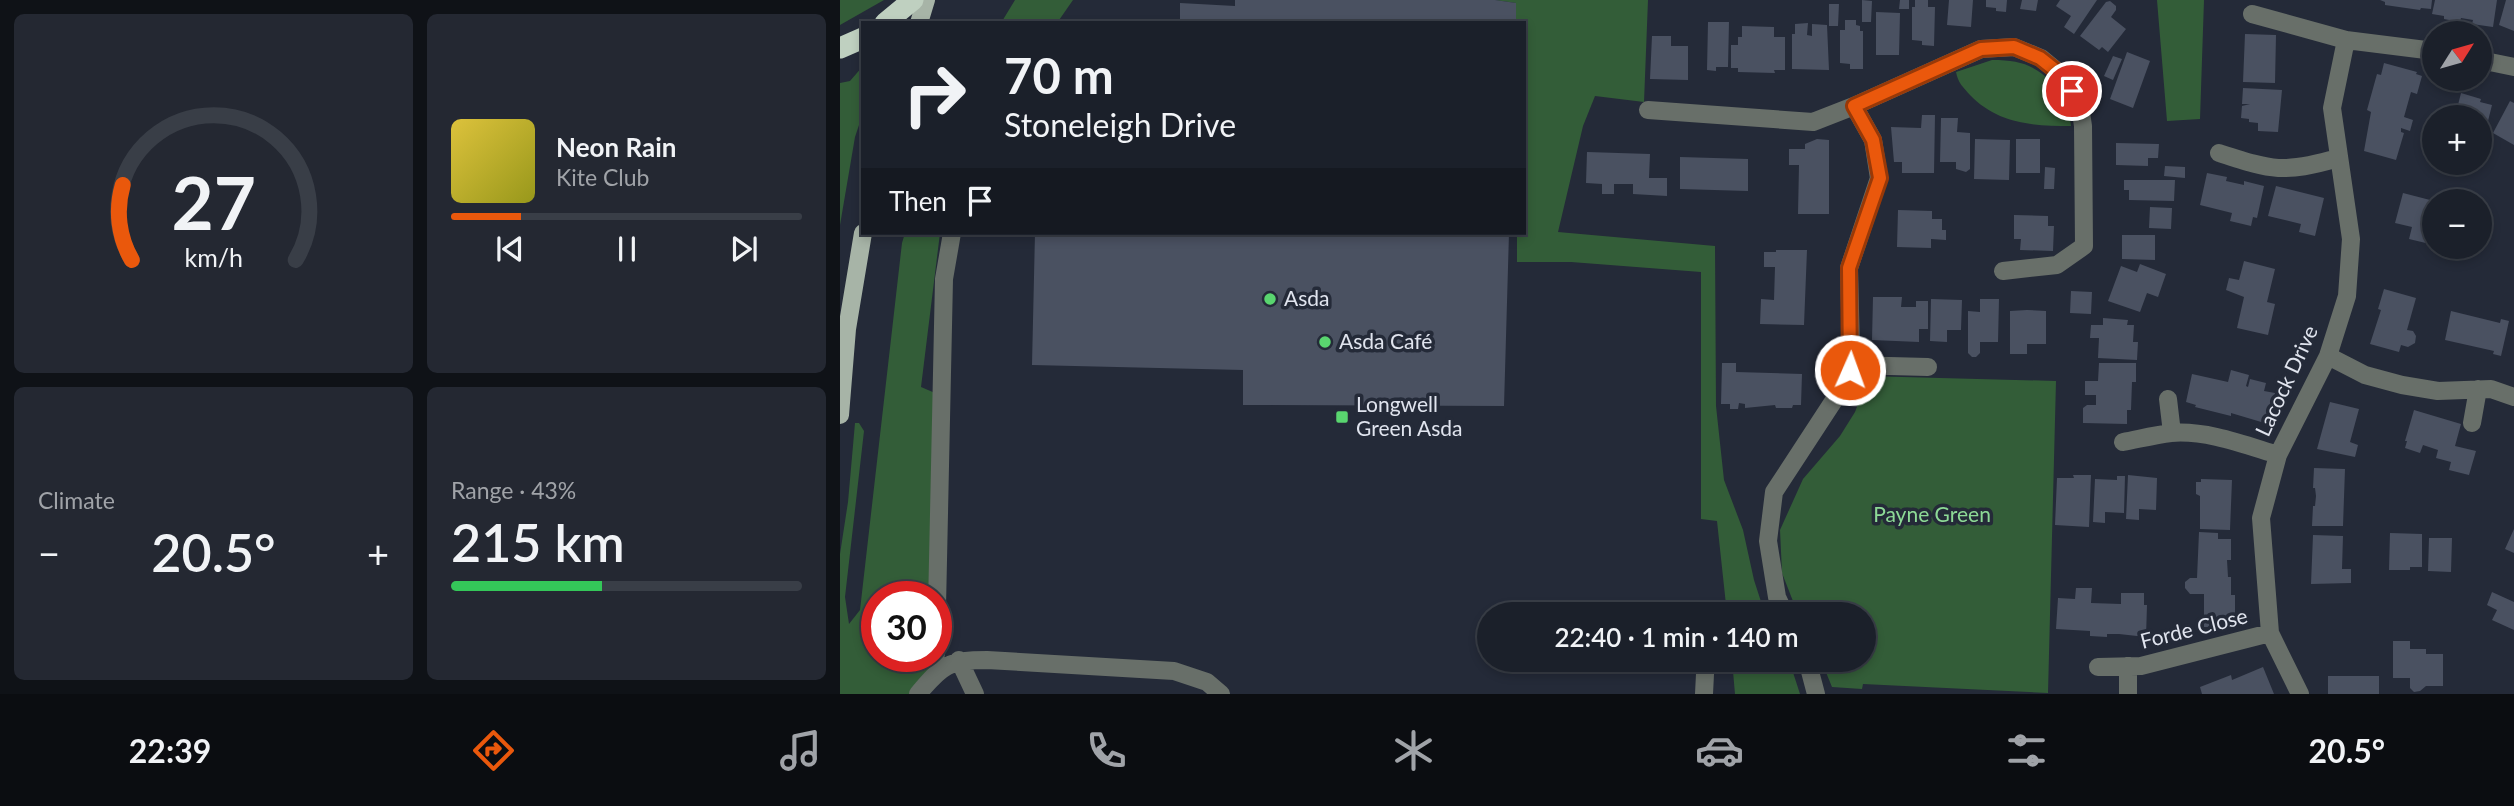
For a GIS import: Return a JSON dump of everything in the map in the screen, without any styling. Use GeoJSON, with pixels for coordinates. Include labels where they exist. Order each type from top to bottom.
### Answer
{"type":"FeatureCollection","features":[{"type":"Feature","properties":{"kind":"highway"},"geometry":{"type":"LineString","coordinates":[[888,21],[914,0]]}},
{"type":"Feature","properties":{"kind":"highway"},"geometry":{"type":"LineString","coordinates":[[840,48],[861,39]]}},
{"type":"Feature","properties":{"kind":"main road"},"geometry":{"type":"LineString","coordinates":[[920,21],[926,0]]}},
{"type":"Feature","properties":{"kind":"main road"},"geometry":{"type":"LineString","coordinates":[[840,415],[847,329],[863,235]]}},
{"type":"Feature","properties":{"kind":"street"},"geometry":{"type":"LineString","coordinates":[[2252,14],[2347,40],[2422,49]]}},
{"type":"Feature","properties":{"kind":"street","name":"Lacock Drive"},"geometry":{"type":"LineString","coordinates":[[2300,694],[2270,633],[2261,518],[2278,455],[2328,356],[2347,296],[2351,239],[2332,108],[2347,40]]}},
{"type":"Feature","properties":{"kind":"street"},"geometry":{"type":"LineString","coordinates":[[1648,110],[1813,122],[1981,49],[2014,47],[2040,58],[2064,77],[2080,106],[2083,126],[2084,246],[2057,265],[2003,271]]}},
{"type":"Feature","properties":{"kind":"street"},"geometry":{"type":"LineString","coordinates":[[2492,62],[2514,67]]}},
{"type":"Feature","properties":{"kind":"street"},"geometry":{"type":"LineString","coordinates":[[1780,602],[1768,541],[1774,492],[1842,388],[1850,365],[1849,268],[1880,178],[1873,140],[1854,106]]}},
{"type":"Feature","properties":{"kind":"street"},"geometry":{"type":"LineString","coordinates":[[2219,153],[2263,168],[2285,170],[2338,158]]}},
{"type":"Feature","properties":{"kind":"street"},"geometry":{"type":"LineString","coordinates":[[938,581],[944,279],[953,235]]}},
{"type":"Feature","properties":{"kind":"street"},"geometry":{"type":"LineString","coordinates":[[2328,356],[2365,375],[2402,386],[2438,391],[2491,389],[2514,397]]}},
{"type":"Feature","properties":{"kind":"street"},"geometry":{"type":"LineString","coordinates":[[1850,365],[1928,367]]}},
{"type":"Feature","properties":{"kind":"street"},"geometry":{"type":"LineString","coordinates":[[2472,423],[2479,389]]}},
{"type":"Feature","properties":{"kind":"street"},"geometry":{"type":"LineString","coordinates":[[2168,399],[2172,433]]}},
{"type":"Feature","properties":{"kind":"street"},"geometry":{"type":"LineString","coordinates":[[2123,442],[2172,433],[2189,433],[2278,455]]}},
{"type":"Feature","properties":{"kind":"street","name":"Forde Close"},"geometry":{"type":"LineString","coordinates":[[2098,667],[2141,666],[2270,633]]}},
{"type":"Feature","properties":{"kind":"street"},"geometry":{"type":"LineString","coordinates":[[952,660],[1174,671],[1209,690]]}},
{"type":"Feature","properties":{"kind":"street"},"geometry":{"type":"LineString","coordinates":[[959,660],[975,694]]}},
{"type":"Feature","properties":{"kind":"street","name":"Forde Close"},"geometry":{"type":"LineString","coordinates":[[2128,666],[2128,694]]}},
{"type":"Feature","properties":{"kind":"street"},"geometry":{"type":"LineString","coordinates":[[918,694],[930,672]]}},
{"type":"Feature","properties":{"kind":"street"},"geometry":{"type":"LineString","coordinates":[[1810,672],[1816,694]]}},
{"type":"Feature","properties":{"kind":"street"},"geometry":{"type":"LineString","coordinates":[[1704,674],[1704,694]]}},
{"type":"Feature","properties":{"kind":"green space"},"geometry":{"type":"Polygon","coordinates":[[[840,0],[884,0],[840,25],[840,0]]]}},
{"type":"Feature","properties":{"kind":"green space"},"geometry":{"type":"Polygon","coordinates":[[[1015,0],[1073,0],[1058,21],[1002,21],[1015,0]]]}},
{"type":"Feature","properties":{"kind":"green space"},"geometry":{"type":"Polygon","coordinates":[[[1495,0],[1648,0],[1644,102],[1595,96],[1583,126],[1558,232],[1715,246],[1716,406],[1724,480],[1743,530],[1761,602],[1726,602],[1717,521],[1701,519],[1701,272],[1571,262],[1517,262],[1517,235],[1526,235],[1526,21],[1516,21],[1516,3],[1495,0]]]}},
{"type":"Feature","properties":{"kind":"green space"},"geometry":{"type":"Polygon","coordinates":[[[2157,0],[2204,0],[2200,119],[2167,121],[2157,0]]]}},
{"type":"Feature","properties":{"kind":"green space"},"geometry":{"type":"Polygon","coordinates":[[[1992,60],[2025,64],[2045,76],[2065,96],[2071,126],[2030,124],[2004,118],[1981,105],[1961,85],[1956,72],[1992,60]]]}},
{"type":"Feature","properties":{"kind":"green space"},"geometry":{"type":"Polygon","coordinates":[[[861,68],[861,119],[855,137],[840,225],[840,83],[850,81],[861,68]]]}},
{"type":"Feature","properties":{"kind":"green space"},"geometry":{"type":"Polygon","coordinates":[[[904,235],[940,235],[921,387],[942,396],[936,581],[863,581],[902,243],[904,235]]]}},
{"type":"Feature","properties":{"kind":"green space","name":"Payne Green"},"geometry":{"type":"Polygon","coordinates":[[[1865,376],[2056,381],[2048,693],[1863,684],[1862,689],[1832,687],[1826,672],[1876,672],[1876,602],[1793,602],[1782,573],[1780,530],[1803,479],[1840,436],[1855,412],[1865,376]]]}},
{"type":"Feature","properties":{"kind":"green space"},"geometry":{"type":"Polygon","coordinates":[[[855,423],[859,423],[864,431],[845,597],[849,624],[860,610],[861,601],[861,672],[936,672],[918,694],[840,694],[840,554],[855,423]]]}},
{"type":"Feature","properties":{"kind":"green space"},"geometry":{"type":"Polygon","coordinates":[[[1733,672],[1793,672],[1800,694],[1735,694],[1733,672]]]}},
{"type":"Feature","properties":{"kind":"building"},"geometry":{"type":"Polygon","coordinates":[[[1235,0],[1495,0],[1516,3],[1516,21],[1180,21],[1180,3],[1235,6],[1235,0]]]}},
{"type":"Feature","properties":{"kind":"building"},"geometry":{"type":"Polygon","coordinates":[[[1862,0],[1872,1],[1871,22],[1862,22],[1862,0]]]}},
{"type":"Feature","properties":{"kind":"building"},"geometry":{"type":"Polygon","coordinates":[[[1900,0],[1909,0],[1909,9],[1899,9],[1900,0]]]}},
{"type":"Feature","properties":{"kind":"building"},"geometry":{"type":"Polygon","coordinates":[[[1915,0],[1928,0],[1928,7],[1935,7],[1934,46],[1922,45],[1922,41],[1912,40],[1912,7],[1915,7],[1915,0]]]}},
{"type":"Feature","properties":{"kind":"building"},"geometry":{"type":"Polygon","coordinates":[[[1949,0],[1973,0],[1971,27],[1947,25],[1949,0]]]}},
{"type":"Feature","properties":{"kind":"building"},"geometry":{"type":"Polygon","coordinates":[[[1986,0],[2007,0],[2006,12],[1986,7],[1986,0]]]}},
{"type":"Feature","properties":{"kind":"building"},"geometry":{"type":"Polygon","coordinates":[[[2022,0],[2038,0],[2036,11],[2020,9],[2022,0]]]}},
{"type":"Feature","properties":{"kind":"building"},"geometry":{"type":"Polygon","coordinates":[[[2060,0],[2097,0],[2074,34],[2064,27],[2071,16],[2056,6],[2060,0]]]}},
{"type":"Feature","properties":{"kind":"building"},"geometry":{"type":"Polygon","coordinates":[[[2380,0],[2432,0],[2431,9],[2420,10],[2385,5],[2385,2],[2380,0]]]}},
{"type":"Feature","properties":{"kind":"building"},"geometry":{"type":"Polygon","coordinates":[[[2435,0],[2497,0],[2493,27],[2492,21],[2461,18],[2460,21],[2455,21],[2432,14],[2435,0]]]}},
{"type":"Feature","properties":{"kind":"building"},"geometry":{"type":"Polygon","coordinates":[[[2506,0],[2514,0],[2514,31],[2499,25],[2506,0]]]}},
{"type":"Feature","properties":{"kind":"building"},"geometry":{"type":"Polygon","coordinates":[[[2110,1],[2116,6],[2111,17],[2126,29],[2108,52],[2102,47],[2099,50],[2080,36],[2106,2],[2110,1]]]}},
{"type":"Feature","properties":{"kind":"building"},"geometry":{"type":"Polygon","coordinates":[[[1829,4],[1839,4],[1838,26],[1829,26],[1829,4]]]}},
{"type":"Feature","properties":{"kind":"building"},"geometry":{"type":"Polygon","coordinates":[[[1876,12],[1900,13],[1899,55],[1876,55],[1876,12]]]}},
{"type":"Feature","properties":{"kind":"building"},"geometry":{"type":"Polygon","coordinates":[[[1845,20],[1856,20],[1856,25],[1863,31],[1863,69],[1850,69],[1850,64],[1840,63],[1840,30],[1845,30],[1845,20]]]}},
{"type":"Feature","properties":{"kind":"building"},"geometry":{"type":"Polygon","coordinates":[[[1708,22],[1729,22],[1728,67],[1716,67],[1716,71],[1707,70],[1708,22]]]}},
{"type":"Feature","properties":{"kind":"building"},"geometry":{"type":"Polygon","coordinates":[[[1808,23],[1807,35],[1812,36],[1812,24],[1827,25],[1829,70],[1792,69],[1792,34],[1795,34],[1795,24],[1808,23]]]}},
{"type":"Feature","properties":{"kind":"building"},"geometry":{"type":"Polygon","coordinates":[[[1742,26],[1774,27],[1774,37],[1785,37],[1785,70],[1774,70],[1775,73],[1738,72],[1738,68],[1731,68],[1731,45],[1738,45],[1738,37],[1742,37],[1742,26]]]}},
{"type":"Feature","properties":{"kind":"building"},"geometry":{"type":"Polygon","coordinates":[[[2245,34],[2276,35],[2275,83],[2243,82],[2245,34]]]}},
{"type":"Feature","properties":{"kind":"building"},"geometry":{"type":"Polygon","coordinates":[[[1652,36],[1671,36],[1671,46],[1688,46],[1688,80],[1650,79],[1652,36]]]}},
{"type":"Feature","properties":{"kind":"building"},"geometry":{"type":"Polygon","coordinates":[[[2127,52],[2150,61],[2133,108],[2110,99],[2127,52]]]}},
{"type":"Feature","properties":{"kind":"building"},"geometry":{"type":"Polygon","coordinates":[[[2113,56],[2122,59],[2113,80],[2104,76],[2113,56]]]}},
{"type":"Feature","properties":{"kind":"building"},"geometry":{"type":"Polygon","coordinates":[[[2384,63],[2417,72],[2416,74],[2422,76],[2417,94],[2411,92],[2404,117],[2413,120],[2410,131],[2401,128],[2404,133],[2396,160],[2364,151],[2371,112],[2367,110],[2377,74],[2381,75],[2384,63]]]}},
{"type":"Feature","properties":{"kind":"building"},"geometry":{"type":"Polygon","coordinates":[[[2243,88],[2282,90],[2278,132],[2258,131],[2258,123],[2241,118],[2242,106],[2250,104],[2242,104],[2243,88]]]}},
{"type":"Feature","properties":{"kind":"building"},"geometry":{"type":"Polygon","coordinates":[[[2461,93],[2492,105],[2458,105],[2461,93]]]}},
{"type":"Feature","properties":{"kind":"building"},"geometry":{"type":"Polygon","coordinates":[[[2510,101],[2514,103],[2514,145],[2493,133],[2510,101]]]}},
{"type":"Feature","properties":{"kind":"building"},"geometry":{"type":"Polygon","coordinates":[[[1922,115],[1935,115],[1934,173],[1902,173],[1902,162],[1894,162],[1891,127],[1921,128],[1922,115]]]}},
{"type":"Feature","properties":{"kind":"building"},"geometry":{"type":"Polygon","coordinates":[[[1941,118],[1958,118],[1957,132],[1970,133],[1970,169],[1966,172],[1956,169],[1956,162],[1940,162],[1941,118]]]}},
{"type":"Feature","properties":{"kind":"building"},"geometry":{"type":"Polygon","coordinates":[[[1817,139],[1829,140],[1829,214],[1798,214],[1799,165],[1789,165],[1789,149],[1805,149],[1805,144],[1817,139]]]}},
{"type":"Feature","properties":{"kind":"building"},"geometry":{"type":"Polygon","coordinates":[[[1975,139],[2010,140],[2009,180],[1974,179],[1975,139]]]}},
{"type":"Feature","properties":{"kind":"building"},"geometry":{"type":"Polygon","coordinates":[[[2016,139],[2040,139],[2040,173],[2016,173],[2016,139]]]}},
{"type":"Feature","properties":{"kind":"building"},"geometry":{"type":"Polygon","coordinates":[[[2116,143],[2159,144],[2158,158],[2148,158],[2148,166],[2116,165],[2116,143]]]}},
{"type":"Feature","properties":{"kind":"building"},"geometry":{"type":"Polygon","coordinates":[[[1587,152],[1650,154],[1649,178],[1667,178],[1667,196],[1633,194],[1633,184],[1614,184],[1614,194],[1602,194],[1602,184],[1586,183],[1587,152]]]}},
{"type":"Feature","properties":{"kind":"building"},"geometry":{"type":"Polygon","coordinates":[[[1680,157],[1748,159],[1748,191],[1680,189],[1680,157]]]}},
{"type":"Feature","properties":{"kind":"building"},"geometry":{"type":"Polygon","coordinates":[[[2165,166],[2185,167],[2185,178],[2164,176],[2165,166]]]}},
{"type":"Feature","properties":{"kind":"building"},"geometry":{"type":"Polygon","coordinates":[[[2045,167],[2055,168],[2054,189],[2044,189],[2045,167]]]}},
{"type":"Feature","properties":{"kind":"building"},"geometry":{"type":"Polygon","coordinates":[[[2207,173],[2227,177],[2226,181],[2244,185],[2244,181],[2264,186],[2257,218],[2253,217],[2251,226],[2230,221],[2232,213],[2200,205],[2207,173]]]}},
{"type":"Feature","properties":{"kind":"building"},"geometry":{"type":"Polygon","coordinates":[[[2124,180],[2175,180],[2174,201],[2129,200],[2129,190],[2124,190],[2124,180]]]}},
{"type":"Feature","properties":{"kind":"building"},"geometry":{"type":"Polygon","coordinates":[[[2276,186],[2324,198],[2315,236],[2299,232],[2301,224],[2268,216],[2276,186]]]}},
{"type":"Feature","properties":{"kind":"building"},"geometry":{"type":"Polygon","coordinates":[[[2403,193],[2422,198],[2422,242],[2409,239],[2412,227],[2395,223],[2403,193]]]}},
{"type":"Feature","properties":{"kind":"building"},"geometry":{"type":"Polygon","coordinates":[[[2150,207],[2172,208],[2171,229],[2149,228],[2150,207]]]}},
{"type":"Feature","properties":{"kind":"building"},"geometry":{"type":"Polygon","coordinates":[[[1898,210],[1932,211],[1932,219],[1942,219],[1946,240],[1931,239],[1931,248],[1897,247],[1898,210]]]}},
{"type":"Feature","properties":{"kind":"building"},"geometry":{"type":"Polygon","coordinates":[[[2014,215],[2048,216],[2048,226],[2054,226],[2053,251],[2020,250],[2021,239],[2014,239],[2014,215]]]}},
{"type":"Feature","properties":{"kind":"building","name":"Asda"},"geometry":{"type":"Polygon","coordinates":[[[1035,235],[1509,235],[1504,406],[1243,405],[1243,370],[1032,365],[1035,235]]]}},
{"type":"Feature","properties":{"kind":"building"},"geometry":{"type":"Polygon","coordinates":[[[2122,235],[2155,235],[2155,260],[2122,259],[2122,235]]]}},
{"type":"Feature","properties":{"kind":"building"},"geometry":{"type":"Polygon","coordinates":[[[1807,250],[1804,325],[1760,324],[1761,299],[1774,300],[1775,267],[1764,267],[1764,252],[1807,250]]]}},
{"type":"Feature","properties":{"kind":"building"},"geometry":{"type":"Polygon","coordinates":[[[2244,261],[2275,269],[2267,302],[2275,304],[2268,335],[2237,328],[2244,297],[2226,290],[2229,278],[2239,280],[2244,261]]]}},
{"type":"Feature","properties":{"kind":"building"},"geometry":{"type":"Polygon","coordinates":[[[2140,264],[2166,274],[2158,297],[2147,293],[2140,312],[2108,301],[2121,266],[2137,272],[2140,264]]]}},
{"type":"Feature","properties":{"kind":"building"},"geometry":{"type":"Polygon","coordinates":[[[2384,289],[2416,298],[2407,330],[2413,331],[2416,336],[2415,343],[2408,347],[2401,345],[2399,352],[2370,344],[2381,310],[2378,309],[2384,289]]]}},
{"type":"Feature","properties":{"kind":"building"},"geometry":{"type":"Polygon","coordinates":[[[2071,291],[2092,292],[2091,314],[2070,313],[2071,291]]]}},
{"type":"Feature","properties":{"kind":"building"},"geometry":{"type":"Polygon","coordinates":[[[1873,297],[1902,297],[1901,307],[1916,307],[1916,301],[1928,301],[1928,329],[1919,329],[1919,342],[1872,340],[1873,297]]]}},
{"type":"Feature","properties":{"kind":"building"},"geometry":{"type":"Polygon","coordinates":[[[1931,299],[1962,300],[1961,330],[1947,330],[1947,342],[1930,341],[1931,299]]]}},
{"type":"Feature","properties":{"kind":"building"},"geometry":{"type":"Polygon","coordinates":[[[1980,299],[1999,299],[1998,342],[1980,342],[1980,353],[1972,357],[1968,353],[1968,311],[1980,312],[1980,299]]]}},
{"type":"Feature","properties":{"kind":"building"},"geometry":{"type":"Polygon","coordinates":[[[2010,311],[2046,311],[2046,344],[2027,344],[2027,354],[2010,354],[2010,311]]]}},
{"type":"Feature","properties":{"kind":"building"},"geometry":{"type":"Polygon","coordinates":[[[2451,311],[2500,323],[2501,319],[2509,321],[2501,356],[2493,354],[2494,351],[2445,340],[2451,311]]]}},
{"type":"Feature","properties":{"kind":"building"},"geometry":{"type":"Polygon","coordinates":[[[2103,318],[2128,320],[2127,325],[2134,325],[2133,342],[2138,342],[2137,360],[2098,358],[2099,338],[2090,338],[2091,325],[2103,325],[2103,318]]]}},
{"type":"Feature","properties":{"kind":"building"},"geometry":{"type":"Polygon","coordinates":[[[1722,363],[1736,363],[1736,372],[1802,374],[1801,405],[1793,405],[1792,408],[1776,408],[1775,405],[1745,408],[1745,404],[1739,403],[1738,409],[1730,409],[1730,404],[1721,404],[1722,363]]]}},
{"type":"Feature","properties":{"kind":"building"},"geometry":{"type":"Polygon","coordinates":[[[2099,363],[2136,363],[2136,382],[2132,382],[2131,410],[2127,410],[2127,424],[2083,423],[2083,408],[2096,405],[2096,395],[2085,395],[2085,381],[2098,381],[2099,363]]]}},
{"type":"Feature","properties":{"kind":"building"},"geometry":{"type":"Polygon","coordinates":[[[2231,370],[2249,375],[2246,386],[2248,387],[2250,379],[2266,383],[2264,391],[2275,393],[2268,424],[2231,413],[2231,416],[2195,407],[2196,405],[2186,402],[2192,374],[2228,382],[2231,370]]]}},
{"type":"Feature","properties":{"kind":"building"},"geometry":{"type":"Polygon","coordinates":[[[2330,402],[2359,409],[2350,442],[2358,445],[2355,457],[2317,449],[2330,402]]]}},
{"type":"Feature","properties":{"kind":"building"},"geometry":{"type":"Polygon","coordinates":[[[2414,410],[2461,424],[2455,446],[2476,451],[2469,475],[2449,470],[2451,462],[2436,458],[2438,450],[2423,445],[2420,453],[2405,448],[2414,410]]]}},
{"type":"Feature","properties":{"kind":"building"},"geometry":{"type":"Polygon","coordinates":[[[2314,468],[2345,469],[2343,526],[2312,526],[2316,496],[2313,488],[2314,468]]]}},
{"type":"Feature","properties":{"kind":"building"},"geometry":{"type":"Polygon","coordinates":[[[2073,475],[2091,475],[2089,527],[2055,525],[2057,478],[2074,478],[2073,475]]]}},
{"type":"Feature","properties":{"kind":"building"},"geometry":{"type":"Polygon","coordinates":[[[2128,475],[2157,478],[2156,510],[2139,509],[2139,520],[2126,519],[2128,475]]]}},
{"type":"Feature","properties":{"kind":"building"},"geometry":{"type":"Polygon","coordinates":[[[2117,476],[2125,476],[2124,513],[2105,512],[2105,523],[2093,522],[2095,479],[2117,480],[2117,476]]]}},
{"type":"Feature","properties":{"kind":"building"},"geometry":{"type":"Polygon","coordinates":[[[2201,479],[2232,480],[2230,530],[2200,529],[2200,496],[2196,494],[2196,482],[2201,482],[2201,479]]]}},
{"type":"Feature","properties":{"kind":"building"},"geometry":{"type":"Polygon","coordinates":[[[2514,529],[2514,553],[2505,549],[2514,529]]]}},
{"type":"Feature","properties":{"kind":"building"},"geometry":{"type":"Polygon","coordinates":[[[2199,532],[2218,533],[2218,539],[2231,539],[2231,560],[2227,560],[2231,595],[2235,595],[2235,628],[2204,627],[2204,594],[2190,594],[2185,588],[2185,582],[2190,578],[2197,578],[2199,532]]]}},
{"type":"Feature","properties":{"kind":"building"},"geometry":{"type":"Polygon","coordinates":[[[2390,533],[2422,534],[2422,567],[2389,570],[2390,533]]]}},
{"type":"Feature","properties":{"kind":"building"},"geometry":{"type":"Polygon","coordinates":[[[2313,535],[2343,536],[2342,569],[2351,569],[2351,583],[2311,584],[2313,535]]]}},
{"type":"Feature","properties":{"kind":"building"},"geometry":{"type":"Polygon","coordinates":[[[2429,538],[2452,538],[2451,572],[2428,571],[2429,538]]]}},
{"type":"Feature","properties":{"kind":"building"},"geometry":{"type":"Polygon","coordinates":[[[2076,588],[2092,588],[2091,603],[2121,604],[2121,593],[2144,593],[2144,605],[2147,605],[2146,637],[2119,634],[2107,634],[2107,637],[2090,636],[2090,631],[2056,629],[2058,598],[2075,599],[2076,588]]]}},
{"type":"Feature","properties":{"kind":"building"},"geometry":{"type":"Polygon","coordinates":[[[2492,592],[2514,602],[2514,630],[2492,620],[2497,610],[2487,605],[2492,592]]]}},
{"type":"Feature","properties":{"kind":"building"},"geometry":{"type":"Polygon","coordinates":[[[2393,641],[2410,641],[2410,649],[2426,649],[2426,654],[2443,654],[2443,686],[2426,686],[2414,692],[2410,688],[2410,678],[2393,678],[2393,641]]]}},
{"type":"Feature","properties":{"kind":"building"},"geometry":{"type":"Polygon","coordinates":[[[2263,667],[2274,694],[2202,694],[2200,687],[2231,675],[2232,680],[2263,667]]]}},
{"type":"Feature","properties":{"kind":"building"},"geometry":{"type":"Polygon","coordinates":[[[2328,676],[2379,676],[2379,694],[2328,694],[2328,676]]]}},
{"type":"Feature","properties":{"kind":"place","name":"Asda"},"geometry":{"type":"Point","coordinates":[1270,299]}},
{"type":"Feature","properties":{"kind":"place","name":"Asda Café"},"geometry":{"type":"Point","coordinates":[1325,342]}},
{"type":"Feature","properties":{"kind":"place","name":"Longwell Green Asda"},"geometry":{"type":"Point","coordinates":[1342,417]}},
{"type":"Feature","properties":{"kind":"route"},"geometry":{"type":"LineString","coordinates":[[1850,370],[1849,268],[1880,178],[1873,140],[1854,106],[1981,49],[2014,47],[2040,58],[2064,77],[2072,91]]}}]}
